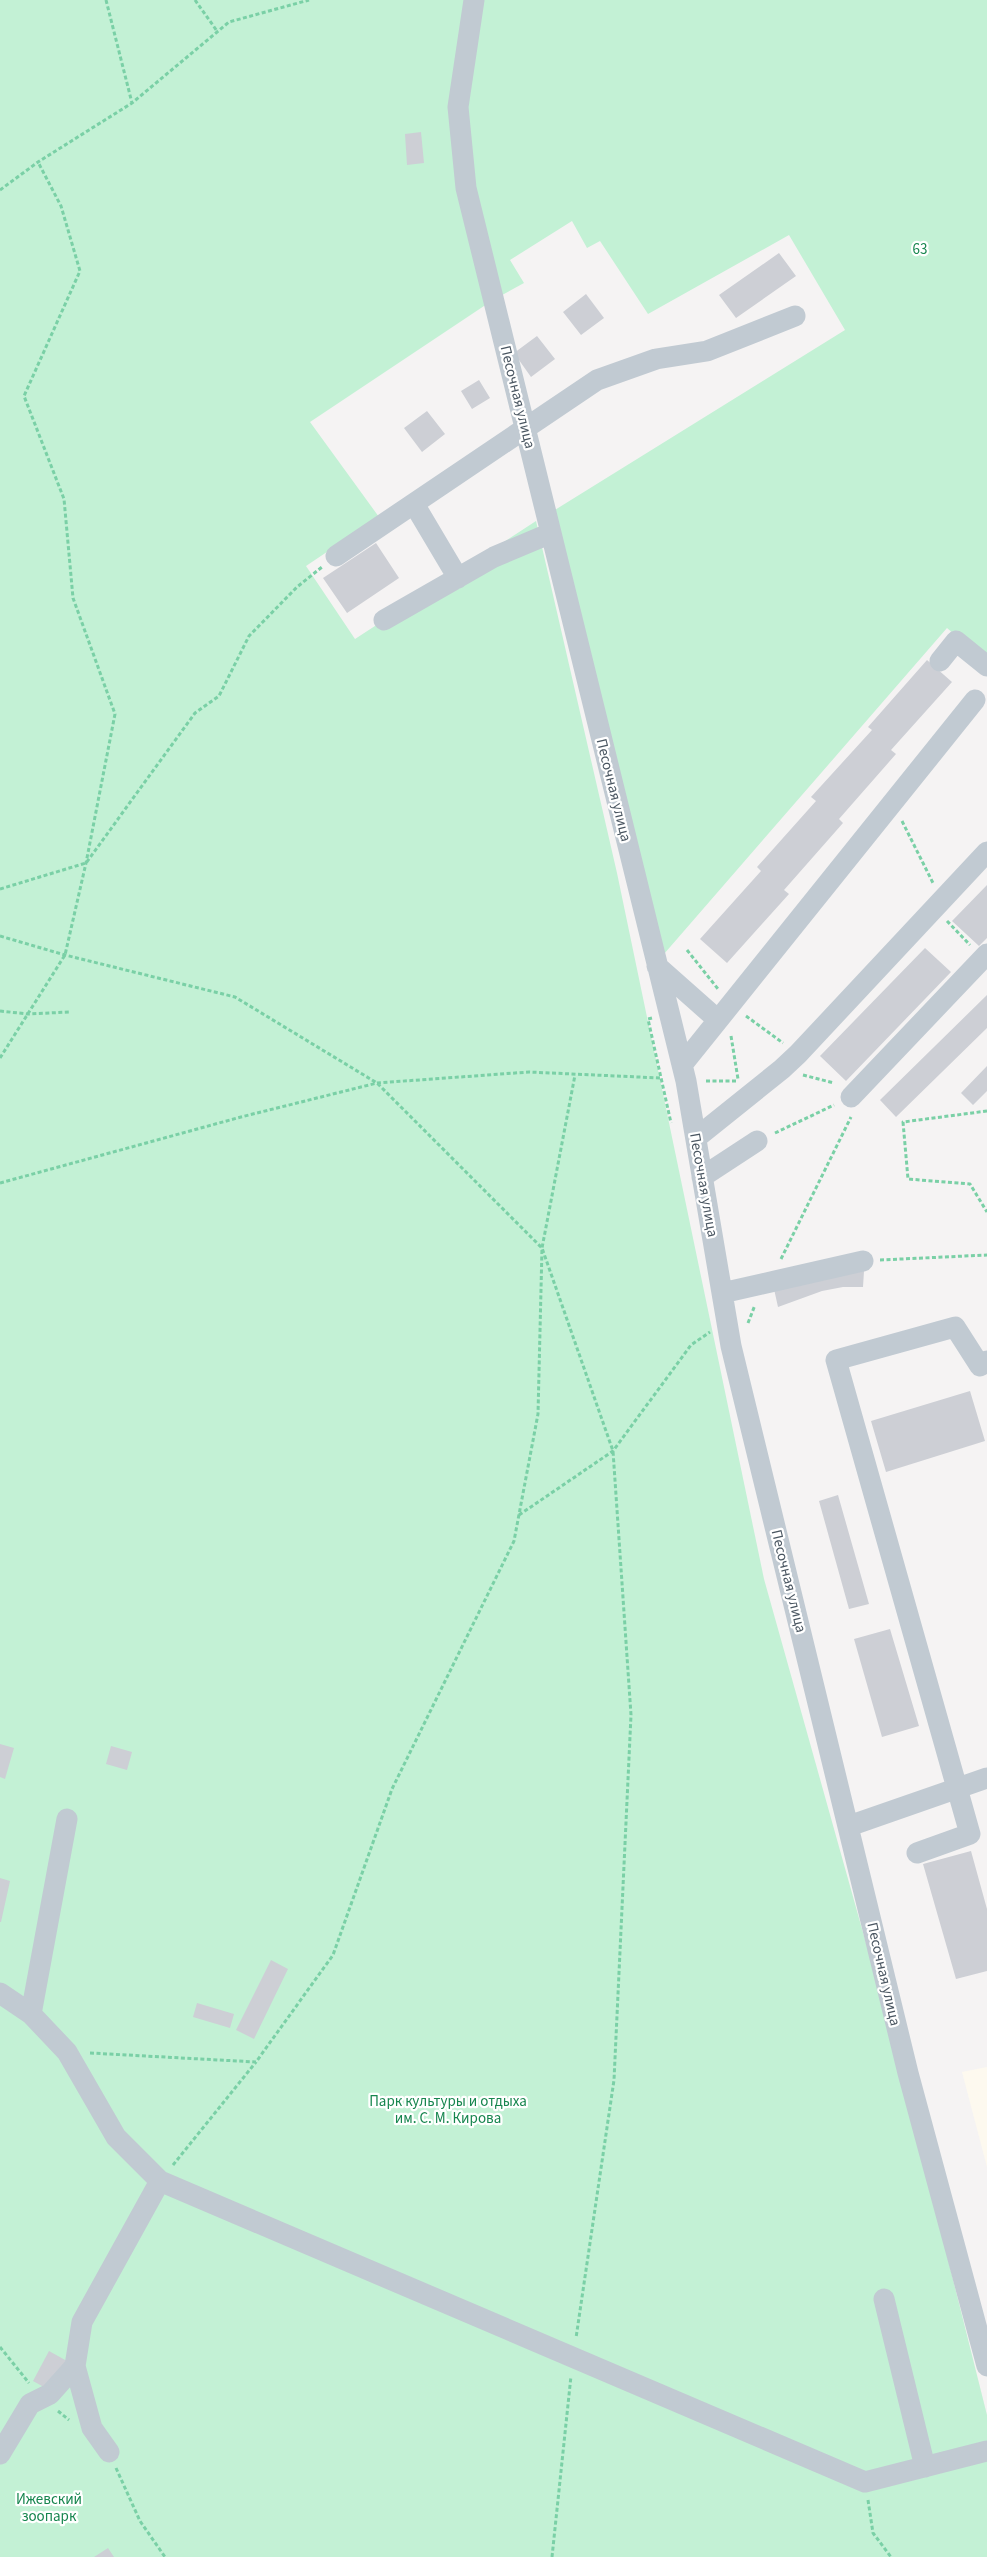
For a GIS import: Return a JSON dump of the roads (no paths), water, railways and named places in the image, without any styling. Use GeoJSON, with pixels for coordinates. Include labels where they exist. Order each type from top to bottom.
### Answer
{"type":"FeatureCollection","features":[{"type":"Feature","properties":{"kind":"street","name":"Песочная улица"},"geometry":{"type":"LineString","coordinates":[[474,0],[458,107],[466,188],[682,1064],[731,1346],[908,2073],[987,2366]]}},
{"type":"Feature","properties":{"kind":"street"},"geometry":{"type":"LineString","coordinates":[[336,556],[526,430],[597,380],[656,359],[707,351],[795,316]]}},
{"type":"Feature","properties":{"kind":"street"},"geometry":{"type":"LineString","coordinates":[[414,504],[458,578]]}},
{"type":"Feature","properties":{"kind":"street"},"geometry":{"type":"LineString","coordinates":[[384,620],[494,557],[551,533]]}},
{"type":"Feature","properties":{"kind":"street"},"geometry":{"type":"LineString","coordinates":[[940,661],[956,641],[987,666]]}},
{"type":"Feature","properties":{"kind":"street"},"geometry":{"type":"LineString","coordinates":[[682,1064],[975,700]]}},
{"type":"Feature","properties":{"kind":"street"},"geometry":{"type":"LineString","coordinates":[[696,1138],[798,1054],[987,852]]}},
{"type":"Feature","properties":{"kind":"street"},"geometry":{"type":"LineString","coordinates":[[852,1104],[987,954]]}},
{"type":"Feature","properties":{"kind":"street"},"geometry":{"type":"LineString","coordinates":[[657,966],[725,1012]]}},
{"type":"Feature","properties":{"kind":"street"},"geometry":{"type":"LineString","coordinates":[[702,1177],[757,1142]]}},
{"type":"Feature","properties":{"kind":"street"},"geometry":{"type":"LineString","coordinates":[[722,1293],[863,1262]]}},
{"type":"Feature","properties":{"kind":"street"},"geometry":{"type":"LineString","coordinates":[[917,1853],[970,1834],[836,1360],[955,1327],[985,1366]]}},
{"type":"Feature","properties":{"kind":"street"},"geometry":{"type":"LineString","coordinates":[[849,1826],[987,1778]]}},
{"type":"Feature","properties":{"kind":"street"},"geometry":{"type":"LineString","coordinates":[[31,2014],[67,1820]]}},
{"type":"Feature","properties":{"kind":"street"},"geometry":{"type":"LineString","coordinates":[[0,1993],[31,2014],[67,2052],[116,2137],[160,2181],[865,2482],[987,2451]]}},
{"type":"Feature","properties":{"kind":"street"},"geometry":{"type":"LineString","coordinates":[[108,2452],[92,2428],[75,2366],[82,2322],[160,2181]]}},
{"type":"Feature","properties":{"kind":"street"},"geometry":{"type":"LineString","coordinates":[[884,2299],[925,2467]]}},
{"type":"Feature","properties":{"kind":"street"},"geometry":{"type":"LineString","coordinates":[[0,2454],[30,2404],[50,2394],[75,2366]]}},
{"type":"Feature","properties":{"kind":"park label","name":"63"},"geometry":{"type":"Point","coordinates":[920,249]}},
{"type":"Feature","properties":{"kind":"park label","name":"Парк культуры и отдыха им. С. М. Кирова"},"geometry":{"type":"Point","coordinates":[448,2110]}},
{"type":"Feature","properties":{"kind":"park label","name":"Ижевский зоопарк"},"geometry":{"type":"Point","coordinates":[49,2508]}}]}
